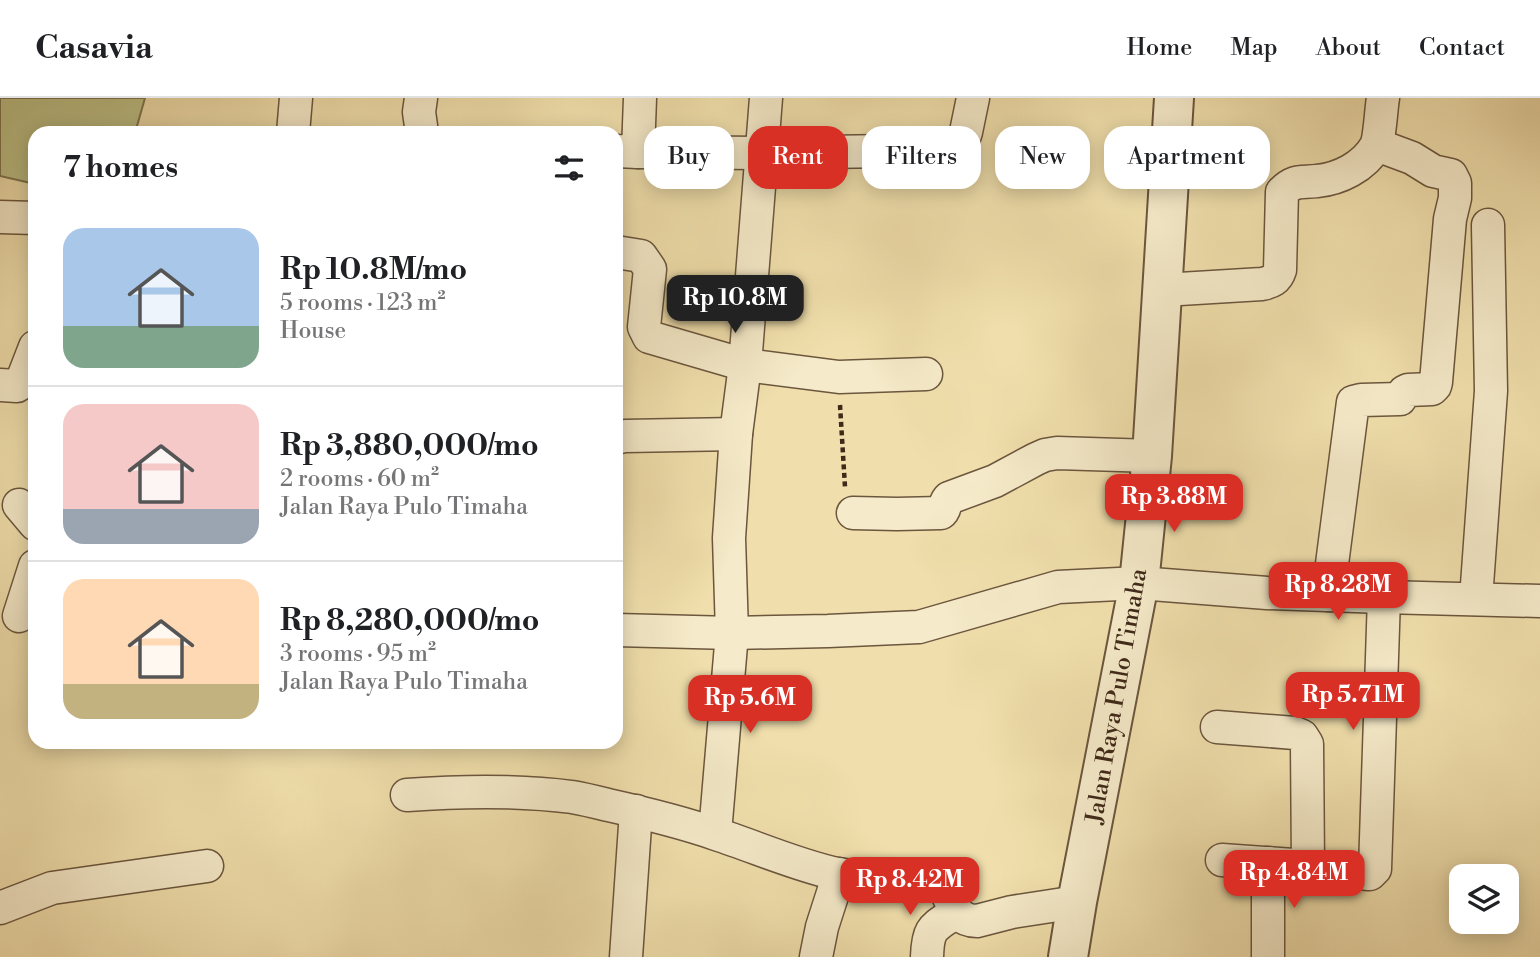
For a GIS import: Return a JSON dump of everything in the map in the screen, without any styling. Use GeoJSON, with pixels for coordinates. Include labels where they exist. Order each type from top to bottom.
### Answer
{"type":"FeatureCollection","features":[{"type":"Feature","properties":{"kind":"street"},"geometry":{"type":"LineString","coordinates":[[294,126],[296,98]]}},
{"type":"Feature","properties":{"kind":"street"},"geometry":{"type":"LineString","coordinates":[[421,98],[421,126]]}},
{"type":"Feature","properties":{"kind":"street"},"geometry":{"type":"LineString","coordinates":[[640,98],[627,151],[748,153]]}},
{"type":"Feature","properties":{"kind":"street"},"geometry":{"type":"LineString","coordinates":[[763,126],[766,98]]}},
{"type":"Feature","properties":{"kind":"street"},"geometry":{"type":"LineString","coordinates":[[848,152],[952,150],[961,144],[966,132],[973,98]]}},
{"type":"Feature","properties":{"kind":"street","name":"Jalan Raya Pulo Timaha"},"geometry":{"type":"LineString","coordinates":[[1068,957],[1139,583],[1152,456],[1174,98]]}},
{"type":"Feature","properties":{"kind":"street"},"geometry":{"type":"LineString","coordinates":[[1163,290],[1262,284],[1275,280],[1280,270],[1282,192],[1296,182],[1330,179],[1358,167],[1377,145],[1383,98]]}},
{"type":"Feature","properties":{"kind":"street"},"geometry":{"type":"LineString","coordinates":[[1328,595],[1353,402],[1400,399],[1408,390],[1432,389],[1436,382],[1455,183],[1451,175],[1433,172],[1412,158],[1377,145]]}},
{"type":"Feature","properties":{"kind":"street"},"geometry":{"type":"LineString","coordinates":[[715,833],[732,633],[729,538],[758,189]]}},
{"type":"Feature","properties":{"kind":"street"},"geometry":{"type":"LineString","coordinates":[[0,216],[28,218]]}},
{"type":"Feature","properties":{"kind":"street"},"geometry":{"type":"LineString","coordinates":[[1476,599],[1491,391],[1488,225]]}},
{"type":"Feature","properties":{"kind":"street"},"geometry":{"type":"LineString","coordinates":[[623,253],[641,256],[650,269],[645,327],[649,337],[745,365],[839,377],[926,374]]}},
{"type":"Feature","properties":{"kind":"street"},"geometry":{"type":"LineString","coordinates":[[0,385],[17,386],[21,383],[28,365]]}},
{"type":"Feature","properties":{"kind":"street"},"geometry":{"type":"LineString","coordinates":[[623,436],[736,434]]}},
{"type":"Feature","properties":{"kind":"street"},"geometry":{"type":"LineString","coordinates":[[853,513],[941,513],[947,499],[995,481],[1045,455],[1057,453],[1152,456]]}},
{"type":"Feature","properties":{"kind":"street"},"geometry":{"type":"LineString","coordinates":[[623,630],[732,633],[919,627],[1058,587],[1139,583],[1267,593],[1540,601]]}},
{"type":"Feature","properties":{"kind":"street"},"geometry":{"type":"LineString","coordinates":[[18,615],[28,586]]}},
{"type":"Feature","properties":{"kind":"street"},"geometry":{"type":"LineString","coordinates":[[1222,860],[1308,866],[1367,874],[1375,869],[1384,597]]}},
{"type":"Feature","properties":{"kind":"street"},"geometry":{"type":"LineString","coordinates":[[1217,727],[1295,733],[1304,739],[1307,744],[1308,866]]}},
{"type":"Feature","properties":{"kind":"street"},"geometry":{"type":"LineString","coordinates":[[407,795],[446,792],[573,797],[636,811],[715,833],[786,859],[839,874],[933,881],[942,886],[956,912],[966,920],[977,921],[1012,912],[1077,902]]}},
{"type":"Feature","properties":{"kind":"street"},"geometry":{"type":"LineString","coordinates":[[626,957],[636,811]]}},
{"type":"Feature","properties":{"kind":"street"},"geometry":{"type":"LineString","coordinates":[[1268,863],[1268,957]]}},
{"type":"Feature","properties":{"kind":"street"},"geometry":{"type":"LineString","coordinates":[[0,908],[52,887],[207,866]]}},
{"type":"Feature","properties":{"kind":"street"},"geometry":{"type":"LineString","coordinates":[[816,957],[822,927],[839,874]]}},
{"type":"Feature","properties":{"kind":"street"},"geometry":{"type":"LineString","coordinates":[[927,957],[928,937],[935,927],[956,912]]}},
{"type":"Feature","properties":{"kind":"path"},"geometry":{"type":"LineString","coordinates":[[839,377],[844,484],[847,506],[853,513]]}},
{"type":"Feature","properties":{"kind":"green space"},"geometry":{"type":"Polygon","coordinates":[[[0,98],[145,98],[137,126],[28,126],[28,182],[0,176],[0,98]]]}}]}
